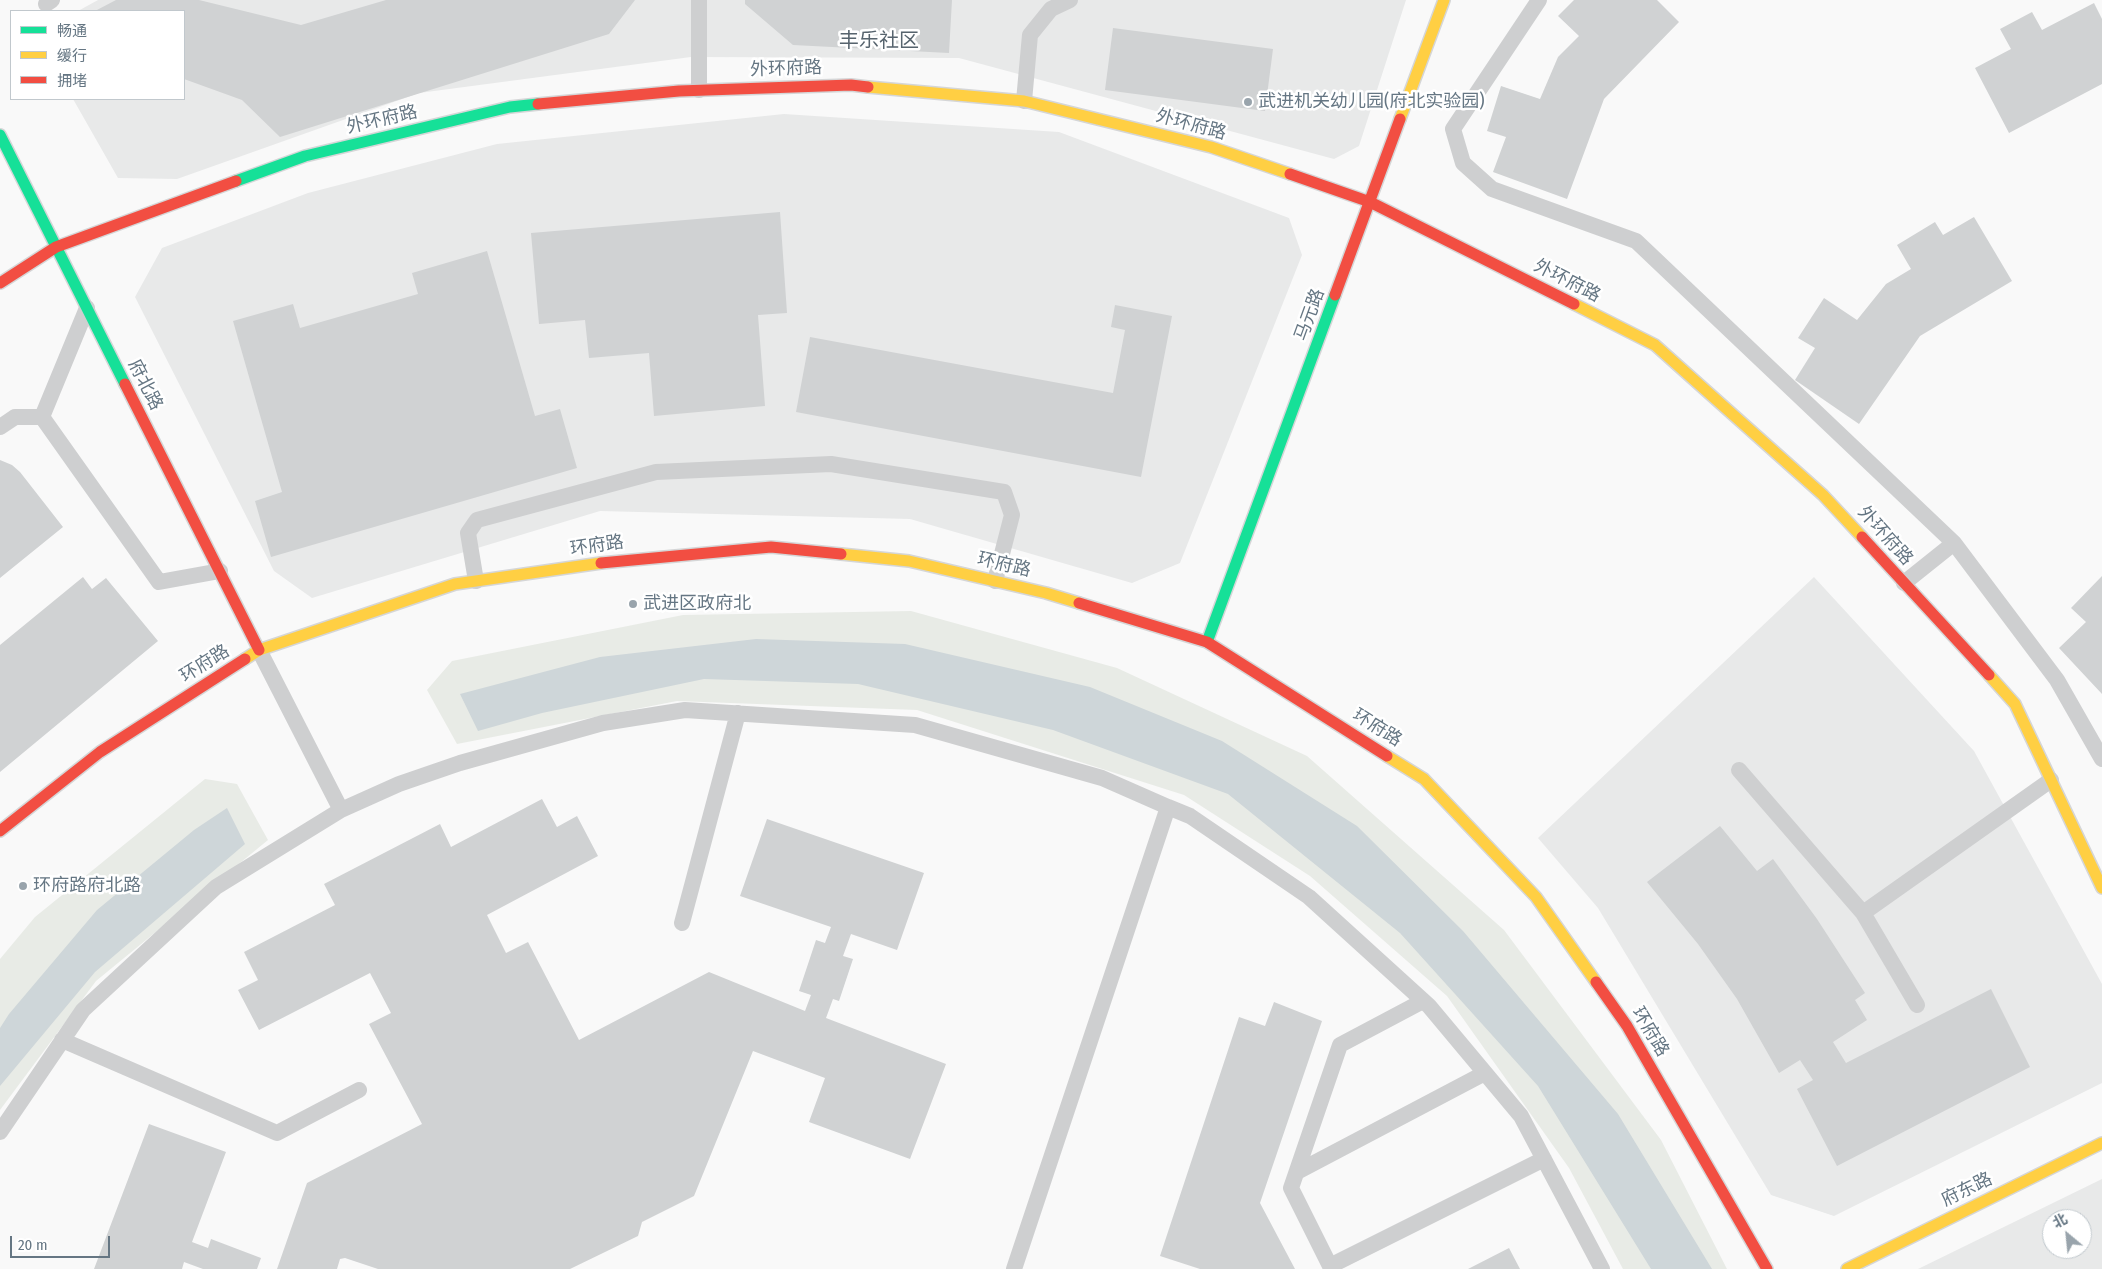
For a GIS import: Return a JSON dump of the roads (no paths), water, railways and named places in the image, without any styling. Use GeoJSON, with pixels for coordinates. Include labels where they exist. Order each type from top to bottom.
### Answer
{"type":"FeatureCollection","features":[{"type":"Feature","properties":{"kind":"street","name":"马元路"},"geometry":{"type":"LineString","coordinates":[[1207,642],[1444,0]]}},
{"type":"Feature","properties":{"kind":"street","name":"外环府路"},"geometry":{"type":"LineString","coordinates":[[0,283],[56,247],[305,156],[510,107],[699,90],[851,84],[1024,101],[1211,147],[1370,202],[1656,345],[1823,495],[2015,704],[2102,888]]}},
{"type":"Feature","properties":{"kind":"street","name":"府北路"},"geometry":{"type":"LineString","coordinates":[[0,135],[259,650]]}},
{"type":"Feature","properties":{"kind":"street","name":"环府路"},"geometry":{"type":"LineString","coordinates":[[0,831],[100,752],[259,650],[455,584],[626,559],[771,547],[909,561],[1046,593],[1207,642],[1424,779],[1536,897],[1627,1026],[1767,1269]]}},
{"type":"Feature","properties":{"kind":"street","name":"府东路"},"geometry":{"type":"LineString","coordinates":[[1847,1269],[2102,1143]]}},
{"type":"Feature","properties":{"kind":"lane"},"geometry":{"type":"LineString","coordinates":[[699,0],[699,90]]}},
{"type":"Feature","properties":{"kind":"lane"},"geometry":{"type":"LineString","coordinates":[[1024,101],[1030,35],[1051,9],[1070,0]]}},
{"type":"Feature","properties":{"kind":"lane"},"geometry":{"type":"LineString","coordinates":[[1538,0],[1453,129],[1463,163],[1492,189],[1636,241],[1954,543],[2057,680],[2102,759]]}},
{"type":"Feature","properties":{"kind":"lane"},"geometry":{"type":"LineString","coordinates":[[42,417],[87,308]]}},
{"type":"Feature","properties":{"kind":"lane"},"geometry":{"type":"LineString","coordinates":[[0,427],[15,417],[42,417]]}},
{"type":"Feature","properties":{"kind":"lane"},"geometry":{"type":"LineString","coordinates":[[42,417],[159,582],[220,571]]}},
{"type":"Feature","properties":{"kind":"lane"},"geometry":{"type":"LineString","coordinates":[[476,581],[468,533],[477,520],[656,472],[832,464],[1004,492],[1012,515],[995,581]]}},
{"type":"Feature","properties":{"kind":"lane"},"geometry":{"type":"LineString","coordinates":[[1904,583],[1954,543]]}},
{"type":"Feature","properties":{"kind":"lane"},"geometry":{"type":"LineString","coordinates":[[259,650],[341,810]]}},
{"type":"Feature","properties":{"kind":"lane"},"geometry":{"type":"LineString","coordinates":[[0,1132],[83,1010],[216,887],[341,810],[400,784],[460,764],[603,724],[685,710],[915,725],[1102,778],[1190,816],[1309,897],[1423,1000],[1521,1116],[1602,1269]]}},
{"type":"Feature","properties":{"kind":"lane"},"geometry":{"type":"LineString","coordinates":[[682,923],[738,713]]}},
{"type":"Feature","properties":{"kind":"lane"},"geometry":{"type":"LineString","coordinates":[[1739,770],[1863,913],[1917,1005]]}},
{"type":"Feature","properties":{"kind":"lane"},"geometry":{"type":"LineString","coordinates":[[1863,913],[2052,780]]}},
{"type":"Feature","properties":{"kind":"lane"},"geometry":{"type":"LineString","coordinates":[[1014,1269],[1168,807]]}},
{"type":"Feature","properties":{"kind":"lane"},"geometry":{"type":"LineString","coordinates":[[1423,1000],[1340,1045],[1291,1188],[1330,1266],[1544,1158]]}},
{"type":"Feature","properties":{"kind":"lane"},"geometry":{"type":"LineString","coordinates":[[62,1040],[276,1133],[359,1090]]}},
{"type":"Feature","properties":{"kind":"lane"},"geometry":{"type":"LineString","coordinates":[[1297,1172],[1485,1073]]}},
{"type":"Feature","properties":{"kind":"place","name":"武进机关幼儿园(府北实验园)"},"geometry":{"type":"Point","coordinates":[1248,102]}},
{"type":"Feature","properties":{"kind":"place","name":"武进区政府北"},"geometry":{"type":"Point","coordinates":[633,604]}},
{"type":"Feature","properties":{"kind":"place","name":"环府路府北路"},"geometry":{"type":"Point","coordinates":[23,886]}},
{"type":"Feature","properties":{"kind":"district","name":"丰乐社区"},"geometry":{"type":"Point","coordinates":[879,41]}}]}
